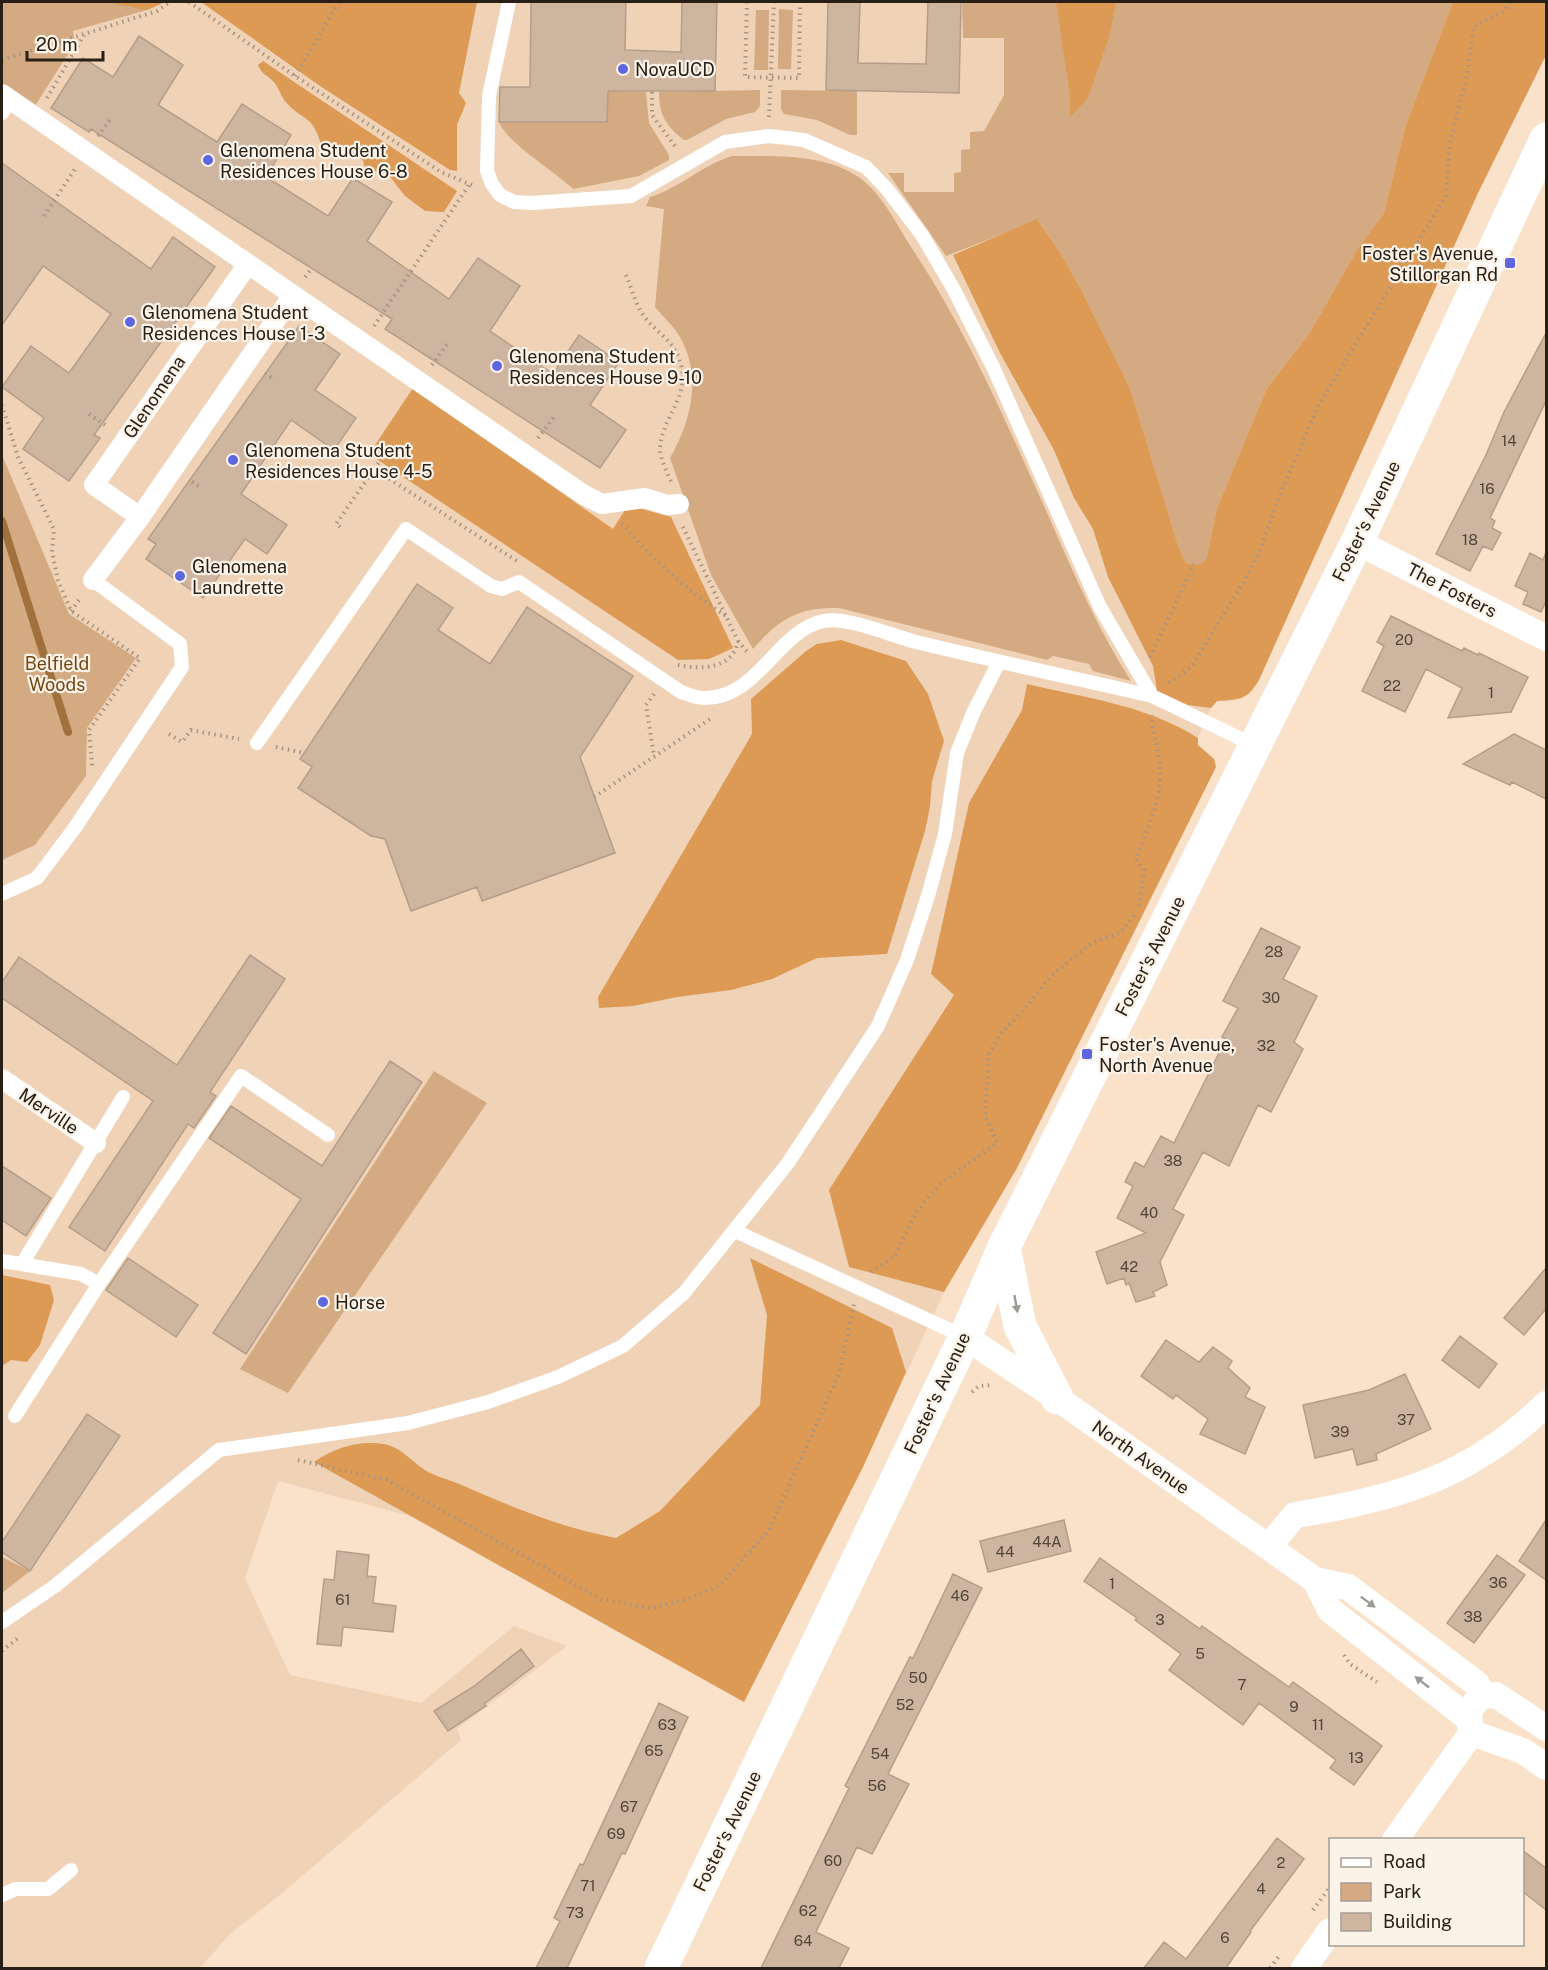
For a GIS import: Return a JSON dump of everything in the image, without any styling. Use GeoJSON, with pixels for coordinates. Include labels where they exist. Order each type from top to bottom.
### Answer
{"type":"FeatureCollection","features":[{"type":"Feature","properties":{"kind":"main road","name":"Foster's Avenue"},"geometry":{"type":"LineString","coordinates":[[661,1968],[965,1337],[1004,1247],[1357,542],[1546,139]]}},
{"type":"Feature","properties":{"kind":"main road"},"geometry":{"type":"LineString","coordinates":[[1004,1247],[1020,1326],[1057,1398]]}},
{"type":"Feature","properties":{"kind":"street"},"geometry":{"type":"LineString","coordinates":[[4,102],[36,117],[584,495],[602,504],[645,498],[667,506],[679,504]]}},
{"type":"Feature","properties":{"kind":"street","name":"Glenomena"},"geometry":{"type":"LineString","coordinates":[[140,517],[94,484],[248,264]]}},
{"type":"Feature","properties":{"kind":"street"},"geometry":{"type":"LineString","coordinates":[[93,580],[140,517],[293,295]]}},
{"type":"Feature","properties":{"kind":"street","name":"The Fosters"},"geometry":{"type":"LineString","coordinates":[[1357,542],[1546,638]]}},
{"type":"Feature","properties":{"kind":"street","name":"Merville"},"geometry":{"type":"LineString","coordinates":[[2,1079],[96,1143]]}},
{"type":"Feature","properties":{"kind":"street","name":"North Avenue"},"geometry":{"type":"LineString","coordinates":[[965,1337],[1057,1398],[1315,1580],[1348,1587],[1477,1684],[1483,1696],[1502,1697],[1511,1707],[1546,1728]]}},
{"type":"Feature","properties":{"kind":"street"},"geometry":{"type":"LineString","coordinates":[[1269,1546],[1295,1515],[1344,1507],[1455,1472],[1497,1448],[1546,1404]]}},
{"type":"Feature","properties":{"kind":"street","name":"North Avenue"},"geometry":{"type":"LineString","coordinates":[[1315,1580],[1330,1610],[1478,1729],[1523,1751],[1546,1767]]}},
{"type":"Feature","properties":{"kind":"street"},"geometry":{"type":"LineString","coordinates":[[1478,1729],[1472,1705],[1483,1696]]}},
{"type":"Feature","properties":{"kind":"street"},"geometry":{"type":"LineString","coordinates":[[1396,1838],[1478,1729],[1511,1727],[1513,1720],[1511,1707]]}},
{"type":"Feature","properties":{"kind":"street"},"geometry":{"type":"LineString","coordinates":[[1304,1968],[1329,1932]]}},
{"type":"Feature","properties":{"kind":"lane"},"geometry":{"type":"LineString","coordinates":[[509,2],[489,96],[488,171],[492,184],[500,195],[521,203],[631,196],[688,161],[725,142],[769,136],[804,140],[866,167],[887,189],[922,235],[953,288],[993,367],[1100,607],[1152,696]]}},
{"type":"Feature","properties":{"kind":"lane"},"geometry":{"type":"LineString","coordinates":[[257,743],[406,529],[491,586],[502,589],[519,582],[681,692],[703,698],[726,693],[747,681],[803,629],[825,621],[846,622],[999,662],[1152,696],[1256,747]]}},
{"type":"Feature","properties":{"kind":"lane"},"geometry":{"type":"LineString","coordinates":[[2,894],[37,878],[74,829],[182,667],[180,644],[93,580]]}},
{"type":"Feature","properties":{"kind":"lane"},"geometry":{"type":"LineString","coordinates":[[2,1622],[54,1586],[219,1450],[408,1423],[488,1402],[558,1377],[623,1346],[684,1293],[735,1231],[833,1098],[878,1026],[907,960],[928,896],[945,834],[957,753],[974,711],[999,662]]}},
{"type":"Feature","properties":{"kind":"lane"},"geometry":{"type":"LineString","coordinates":[[15,1416],[99,1284],[241,1076],[328,1135]]}},
{"type":"Feature","properties":{"kind":"lane"},"geometry":{"type":"LineString","coordinates":[[22,1264],[123,1097]]}},
{"type":"Feature","properties":{"kind":"lane"},"geometry":{"type":"LineString","coordinates":[[735,1231],[965,1337]]}},
{"type":"Feature","properties":{"kind":"lane"},"geometry":{"type":"LineString","coordinates":[[2,1261],[81,1274],[99,1284]]}},
{"type":"Feature","properties":{"kind":"lane"},"geometry":{"type":"LineString","coordinates":[[2,1895],[16,1889],[48,1889],[71,1870]]}},
{"type":"Feature","properties":{"kind":"path"},"geometry":{"type":"LineString","coordinates":[[2,60],[157,11],[170,2]]}},
{"type":"Feature","properties":{"kind":"path"},"geometry":{"type":"LineString","coordinates":[[189,2],[295,76],[441,172],[469,185],[492,184]]}},
{"type":"Feature","properties":{"kind":"path"},"geometry":{"type":"LineString","coordinates":[[295,76],[339,2]]}},
{"type":"Feature","properties":{"kind":"path"},"geometry":{"type":"LineString","coordinates":[[747,2],[745,77],[771,78],[799,78],[800,2]]}},
{"type":"Feature","properties":{"kind":"path"},"geometry":{"type":"LineString","coordinates":[[769,136],[774,2]]}},
{"type":"Feature","properties":{"kind":"path"},"geometry":{"type":"LineString","coordinates":[[36,117],[85,34]]}},
{"type":"Feature","properties":{"kind":"path"},"geometry":{"type":"LineString","coordinates":[[652,92],[652,115],[688,161]]}},
{"type":"Feature","properties":{"kind":"path"},"geometry":{"type":"LineString","coordinates":[[364,342],[469,185]]}},
{"type":"Feature","properties":{"kind":"path"},"geometry":{"type":"LineString","coordinates":[[2,405],[18,457],[54,529],[52,552],[56,571],[71,611],[140,658],[89,730],[92,774]]}},
{"type":"Feature","properties":{"kind":"path"},"geometry":{"type":"LineString","coordinates":[[525,455],[556,414]]}},
{"type":"Feature","properties":{"kind":"path"},"geometry":{"type":"LineString","coordinates":[[340,527],[336,524],[379,462]]}},
{"type":"Feature","properties":{"kind":"path"},"geometry":{"type":"LineString","coordinates":[[607,504],[640,545],[681,582],[726,616]]}},
{"type":"Feature","properties":{"kind":"path"},"geometry":{"type":"LineString","coordinates":[[1141,677],[1194,564]]}},
{"type":"Feature","properties":{"kind":"path"},"geometry":{"type":"LineString","coordinates":[[594,797],[722,710]]}},
{"type":"Feature","properties":{"kind":"path"},"geometry":{"type":"LineString","coordinates":[[169,734],[182,742],[191,730],[304,753]]}},
{"type":"Feature","properties":{"kind":"path"},"geometry":{"type":"LineString","coordinates":[[967,1397],[979,1386],[998,1384]]}},
{"type":"Feature","properties":{"kind":"path"},"geometry":{"type":"LineString","coordinates":[[1339,1647],[1350,1664],[1380,1684]]}},
{"type":"Feature","properties":{"kind":"shaded area"},"geometry":{"type":"Polygon","coordinates":[[[2,2],[1546,2],[1546,55],[1478,193],[1259,680],[1251,693],[1228,702],[1217,701],[1211,708],[1198,738],[1198,745],[1214,759],[1216,767],[1017,1168],[944,1292],[863,1467],[744,1702],[410,1516],[278,1481],[245,1578],[290,1675],[421,1703],[514,1626],[567,1646],[457,1729],[461,1740],[281,1894],[230,1934],[200,1968],[2,1968],[2,2]]]}},
{"type":"Feature","properties":{"kind":"shaded area"},"geometry":{"type":"Polygon","coordinates":[[[106,2],[165,2],[147,10],[106,2]]]}},
{"type":"Feature","properties":{"kind":"shaded area"},"geometry":{"type":"Polygon","coordinates":[[[201,2],[477,2],[459,93],[466,103],[457,125],[457,171],[450,170],[320,86],[201,2]]]}},
{"type":"Feature","properties":{"kind":"shaded area"},"geometry":{"type":"Polygon","coordinates":[[[1056,2],[1116,2],[1109,37],[1088,98],[1070,117],[1070,94],[1056,2]]]}},
{"type":"Feature","properties":{"kind":"shaded area"},"geometry":{"type":"Polygon","coordinates":[[[1453,2],[1546,2],[1546,55],[1478,193],[1259,680],[1242,698],[1217,701],[1211,708],[1188,705],[1157,691],[1153,666],[1108,577],[1093,529],[1074,498],[1054,450],[1000,353],[953,255],[1037,219],[1060,252],[1082,291],[1130,388],[1178,545],[1186,563],[1197,565],[1206,560],[1217,508],[1267,388],[1309,334],[1358,248],[1384,213],[1406,124],[1453,2]]]}},
{"type":"Feature","properties":{"kind":"shaded area"},"geometry":{"type":"Polygon","coordinates":[[[263,61],[457,191],[444,212],[425,211],[405,196],[388,174],[365,169],[363,160],[348,151],[332,153],[322,148],[311,123],[285,101],[275,83],[261,71],[258,65],[263,61]]]}},
{"type":"Feature","properties":{"kind":"shaded area"},"geometry":{"type":"Polygon","coordinates":[[[413,388],[613,529],[628,505],[671,517],[733,648],[709,659],[678,660],[369,454],[413,388]]]}},
{"type":"Feature","properties":{"kind":"shaded area"},"geometry":{"type":"Polygon","coordinates":[[[841,640],[906,661],[928,694],[944,741],[932,781],[925,831],[887,954],[817,958],[772,979],[731,990],[633,1006],[599,1008],[598,997],[752,734],[751,699],[806,651],[817,644],[841,640]]]}},
{"type":"Feature","properties":{"kind":"shaded area"},"geometry":{"type":"Polygon","coordinates":[[[1027,684],[1115,704],[1158,718],[1198,738],[1198,745],[1214,759],[1216,767],[1017,1168],[944,1292],[849,1267],[829,1190],[954,995],[931,974],[969,803],[1022,710],[1027,684]]]}},
{"type":"Feature","properties":{"kind":"shaded area"},"geometry":{"type":"Polygon","coordinates":[[[750,1258],[892,1328],[906,1372],[863,1467],[744,1702],[314,1462],[340,1448],[368,1443],[388,1445],[399,1450],[434,1475],[538,1516],[576,1529],[616,1538],[660,1511],[760,1405],[767,1315],[750,1258]]]}},
{"type":"Feature","properties":{"kind":"shaded area"},"geometry":{"type":"Polygon","coordinates":[[[2,1275],[50,1285],[54,1300],[40,1345],[27,1362],[11,1360],[2,1366],[2,1275]]]}},
{"type":"Feature","properties":{"kind":"green space"},"geometry":{"type":"Polygon","coordinates":[[[2,2],[165,2],[147,10],[73,31],[75,43],[33,109],[2,102],[2,2]]]}},
{"type":"Feature","properties":{"kind":"green space"},"geometry":{"type":"Polygon","coordinates":[[[962,2],[1453,2],[1406,124],[1384,213],[1358,248],[1309,334],[1267,388],[1217,508],[1206,560],[1197,565],[1186,563],[1178,545],[1130,388],[1082,291],[1060,252],[1038,220],[946,256],[888,173],[904,173],[904,192],[954,192],[954,173],[961,172],[961,150],[970,149],[970,132],[984,131],[1004,95],[1004,38],[963,38],[962,2]]]}},
{"type":"Feature","properties":{"kind":"green space"},"geometry":{"type":"Polygon","coordinates":[[[779,9],[793,10],[791,69],[778,69],[779,9]]]}},
{"type":"Feature","properties":{"kind":"green space"},"geometry":{"type":"Polygon","coordinates":[[[756,10],[769,10],[768,70],[754,70],[756,10]]]}},
{"type":"Feature","properties":{"kind":"green space"},"geometry":{"type":"Polygon","coordinates":[[[760,90],[760,106],[755,112],[726,119],[687,140],[684,140],[668,125],[662,114],[659,100],[659,92],[760,90]]]}},
{"type":"Feature","properties":{"kind":"green space"},"geometry":{"type":"Polygon","coordinates":[[[781,90],[857,91],[857,135],[850,135],[817,120],[784,114],[781,109],[781,90]]]}},
{"type":"Feature","properties":{"kind":"green space"},"geometry":{"type":"Polygon","coordinates":[[[608,91],[646,92],[649,123],[669,155],[669,160],[639,176],[573,189],[511,139],[499,122],[606,122],[608,91]]]}},
{"type":"Feature","properties":{"kind":"green space"},"geometry":{"type":"Polygon","coordinates":[[[732,156],[799,158],[831,164],[860,178],[882,201],[931,279],[968,345],[1001,412],[1086,600],[1131,681],[1093,671],[1089,664],[1053,656],[1047,660],[839,608],[812,610],[790,617],[772,630],[753,649],[711,575],[670,458],[684,430],[688,415],[692,384],[691,369],[678,335],[655,307],[664,209],[646,206],[650,197],[732,156]]]}},
{"type":"Feature","properties":{"kind":"green space","name":"Belfield Woods"},"geometry":{"type":"Polygon","coordinates":[[[2,455],[69,614],[136,658],[87,728],[86,776],[35,845],[2,860],[2,455]]]}},
{"type":"Feature","properties":{"kind":"green space"},"geometry":{"type":"Polygon","coordinates":[[[434,1071],[487,1103],[288,1393],[240,1369],[434,1071]]]}},
{"type":"Feature","properties":{"kind":"green space"},"geometry":{"type":"Polygon","coordinates":[[[2,1557],[30,1571],[2,1593],[2,1557]]]}},
{"type":"Feature","properties":{"kind":"building","name":"NovaUCD"},"geometry":{"type":"Polygon","coordinates":[[[531,2],[626,2],[625,50],[681,52],[682,2],[717,2],[715,91],[608,91],[607,122],[499,122],[500,87],[530,87],[531,2]]]}},
{"type":"Feature","properties":{"kind":"building"},"geometry":{"type":"Polygon","coordinates":[[[828,2],[860,2],[858,63],[926,64],[928,2],[961,2],[959,93],[826,90],[828,2]]]}},
{"type":"Feature","properties":{"kind":"building"},"geometry":{"type":"Polygon","coordinates":[[[139,36],[183,65],[158,105],[217,142],[242,104],[291,135],[266,177],[328,216],[353,178],[392,202],[367,241],[449,299],[478,258],[520,286],[490,331],[553,374],[579,335],[619,362],[590,405],[626,430],[600,468],[385,329],[392,319],[91,129],[89,132],[51,108],[83,58],[113,77],[139,36]]]}},
{"type":"Feature","properties":{"kind":"building","name":"Glenomena Student Residences House 1-3"},"geometry":{"type":"Polygon","coordinates":[[[2,163],[151,269],[173,237],[215,267],[94,435],[100,438],[69,481],[23,449],[44,418],[2,387],[31,346],[69,373],[111,314],[43,266],[2,325],[2,163]]]}},
{"type":"Feature","properties":{"kind":"building","name":"Glenomena Student Residences House 4-5"},"geometry":{"type":"Polygon","coordinates":[[[299,326],[340,354],[315,390],[356,418],[334,450],[291,420],[241,494],[287,525],[267,554],[245,539],[203,598],[146,559],[156,544],[148,539],[299,326]]]}},
{"type":"Feature","properties":{"kind":"building"},"geometry":{"type":"Polygon","coordinates":[[[1546,333],[1546,401],[1490,518],[1495,521],[1492,528],[1501,533],[1492,550],[1483,546],[1470,571],[1436,554],[1486,455],[1504,412],[1546,333]]]}},
{"type":"Feature","properties":{"kind":"building"},"geometry":{"type":"Polygon","coordinates":[[[1546,552],[1546,601],[1541,612],[1523,604],[1528,592],[1515,586],[1530,553],[1543,560],[1546,552]]]}},
{"type":"Feature","properties":{"kind":"building"},"geometry":{"type":"Polygon","coordinates":[[[417,584],[453,608],[438,630],[490,664],[527,607],[633,676],[580,757],[615,853],[482,901],[477,887],[411,911],[385,839],[371,836],[298,788],[312,767],[300,759],[417,584]]]}},
{"type":"Feature","properties":{"kind":"building"},"geometry":{"type":"Polygon","coordinates":[[[1391,616],[1462,651],[1464,648],[1478,655],[1479,653],[1528,677],[1511,712],[1448,718],[1462,688],[1426,669],[1405,712],[1362,691],[1384,646],[1377,642],[1391,616]]]}},
{"type":"Feature","properties":{"kind":"building"},"geometry":{"type":"Polygon","coordinates":[[[1514,734],[1546,750],[1546,799],[1512,782],[1510,785],[1463,764],[1514,734]]]}},
{"type":"Feature","properties":{"kind":"building"},"geometry":{"type":"Polygon","coordinates":[[[1261,928],[1300,947],[1283,979],[1317,996],[1294,1042],[1303,1049],[1271,1112],[1258,1105],[1229,1166],[1203,1152],[1173,1209],[1184,1215],[1160,1262],[1167,1285],[1153,1292],[1155,1296],[1136,1302],[1129,1283],[1126,1285],[1124,1278],[1107,1284],[1096,1252],[1146,1233],[1117,1218],[1133,1186],[1125,1182],[1135,1162],[1144,1167],[1161,1136],[1174,1143],[1226,1039],[1222,1037],[1238,1008],[1223,1001],[1261,928]]]}},
{"type":"Feature","properties":{"kind":"building"},"geometry":{"type":"Polygon","coordinates":[[[250,955],[285,979],[210,1092],[216,1096],[194,1128],[188,1124],[105,1251],[69,1227],[153,1101],[2,998],[2,982],[19,957],[177,1065],[250,955]]]}},
{"type":"Feature","properties":{"kind":"building"},"geometry":{"type":"Polygon","coordinates":[[[390,1061],[422,1082],[246,1354],[213,1333],[301,1199],[209,1138],[231,1106],[322,1166],[390,1061]]]}},
{"type":"Feature","properties":{"kind":"building"},"geometry":{"type":"Polygon","coordinates":[[[2,1166],[51,1198],[26,1236],[2,1220],[2,1166]]]}},
{"type":"Feature","properties":{"kind":"building"},"geometry":{"type":"Polygon","coordinates":[[[128,1258],[198,1305],[176,1337],[106,1290],[128,1258]]]}},
{"type":"Feature","properties":{"kind":"building"},"geometry":{"type":"Polygon","coordinates":[[[1546,1268],[1546,1309],[1524,1335],[1504,1318],[1546,1268]]]}},
{"type":"Feature","properties":{"kind":"building"},"geometry":{"type":"Polygon","coordinates":[[[1460,1336],[1497,1364],[1479,1388],[1442,1360],[1460,1336]]]}},
{"type":"Feature","properties":{"kind":"building"},"geometry":{"type":"Polygon","coordinates":[[[1166,1340],[1199,1362],[1213,1347],[1232,1361],[1228,1368],[1250,1388],[1245,1397],[1265,1407],[1245,1454],[1200,1434],[1208,1419],[1176,1395],[1173,1399],[1141,1376],[1166,1340]]]}},
{"type":"Feature","properties":{"kind":"building"},"geometry":{"type":"Polygon","coordinates":[[[1405,1374],[1431,1429],[1376,1454],[1377,1460],[1357,1465],[1353,1449],[1315,1458],[1303,1405],[1369,1390],[1405,1374]]]}},
{"type":"Feature","properties":{"kind":"building"},"geometry":{"type":"Polygon","coordinates":[[[87,1414],[120,1436],[30,1571],[2,1552],[2,1542],[87,1414]]]}},
{"type":"Feature","properties":{"kind":"building"},"geometry":{"type":"Polygon","coordinates":[[[1064,1520],[1071,1551],[988,1572],[980,1541],[1064,1520]]]}},
{"type":"Feature","properties":{"kind":"building"},"geometry":{"type":"Polygon","coordinates":[[[1546,1520],[1546,1580],[1519,1561],[1546,1520]]]}},
{"type":"Feature","properties":{"kind":"building"},"geometry":{"type":"Polygon","coordinates":[[[337,1551],[369,1555],[367,1576],[376,1577],[373,1603],[396,1606],[393,1632],[343,1627],[341,1646],[317,1644],[324,1579],[334,1580],[337,1551]]]}},
{"type":"Feature","properties":{"kind":"building"},"geometry":{"type":"Polygon","coordinates":[[[1497,1555],[1525,1575],[1474,1643],[1447,1623],[1497,1555]]]}},
{"type":"Feature","properties":{"kind":"building"},"geometry":{"type":"Polygon","coordinates":[[[1100,1558],[1200,1629],[1202,1626],[1289,1687],[1293,1682],[1382,1746],[1354,1785],[1330,1768],[1336,1760],[1259,1703],[1243,1725],[1169,1670],[1181,1654],[1135,1620],[1137,1618],[1084,1581],[1100,1558]]]}},
{"type":"Feature","properties":{"kind":"building"},"geometry":{"type":"Polygon","coordinates":[[[953,1574],[982,1588],[888,1774],[909,1784],[872,1854],[857,1847],[816,1932],[849,1948],[839,1968],[761,1968],[849,1788],[845,1786],[910,1657],[913,1658],[953,1574]]]}},
{"type":"Feature","properties":{"kind":"building"},"geometry":{"type":"Polygon","coordinates":[[[521,1649],[534,1666],[484,1704],[486,1706],[448,1731],[434,1711],[473,1687],[521,1649]]]}},
{"type":"Feature","properties":{"kind":"building"},"geometry":{"type":"Polygon","coordinates":[[[659,1703],[688,1717],[625,1854],[622,1853],[567,1968],[536,1968],[560,1921],[554,1918],[580,1864],[583,1865],[659,1703]]]}},
{"type":"Feature","properties":{"kind":"building"},"geometry":{"type":"Polygon","coordinates":[[[1277,1838],[1304,1859],[1250,1931],[1226,1968],[1144,1968],[1164,1942],[1186,1959],[1277,1838]]]}},
{"type":"Feature","properties":{"kind":"building"},"geometry":{"type":"Polygon","coordinates":[[[1524,1852],[1546,1868],[1546,1910],[1524,1893],[1524,1852]]]}},
{"type":"Feature","properties":{"kind":"waterway"},"geometry":{"type":"LineString","coordinates":[[2,521],[68,732]]}},
{"type":"Feature","properties":{"kind":"place","name":"NovaUCD"},"geometry":{"type":"Point","coordinates":[623,69]}},
{"type":"Feature","properties":{"kind":"place","name":"Glenomena Student Residences House 6-8"},"geometry":{"type":"Point","coordinates":[208,160]}},
{"type":"Feature","properties":{"kind":"place","name":"Foster's Avenue, Stillorgan Rd"},"geometry":{"type":"Point","coordinates":[1510,263]}},
{"type":"Feature","properties":{"kind":"place","name":"Glenomena Student Residences House 1-3"},"geometry":{"type":"Point","coordinates":[130,322]}},
{"type":"Feature","properties":{"kind":"place","name":"Glenomena Student Residences House 9-10"},"geometry":{"type":"Point","coordinates":[497,366]}},
{"type":"Feature","properties":{"kind":"place","name":"Glenomena Student Residences House 4-5"},"geometry":{"type":"Point","coordinates":[233,460]}},
{"type":"Feature","properties":{"kind":"place","name":"Glenomena Laundrette"},"geometry":{"type":"Point","coordinates":[180,576]}},
{"type":"Feature","properties":{"kind":"place","name":"Foster's Avenue, North Avenue"},"geometry":{"type":"Point","coordinates":[1087,1054]}},
{"type":"Feature","properties":{"kind":"place","name":"Horse"},"geometry":{"type":"Point","coordinates":[323,1302]}}]}
